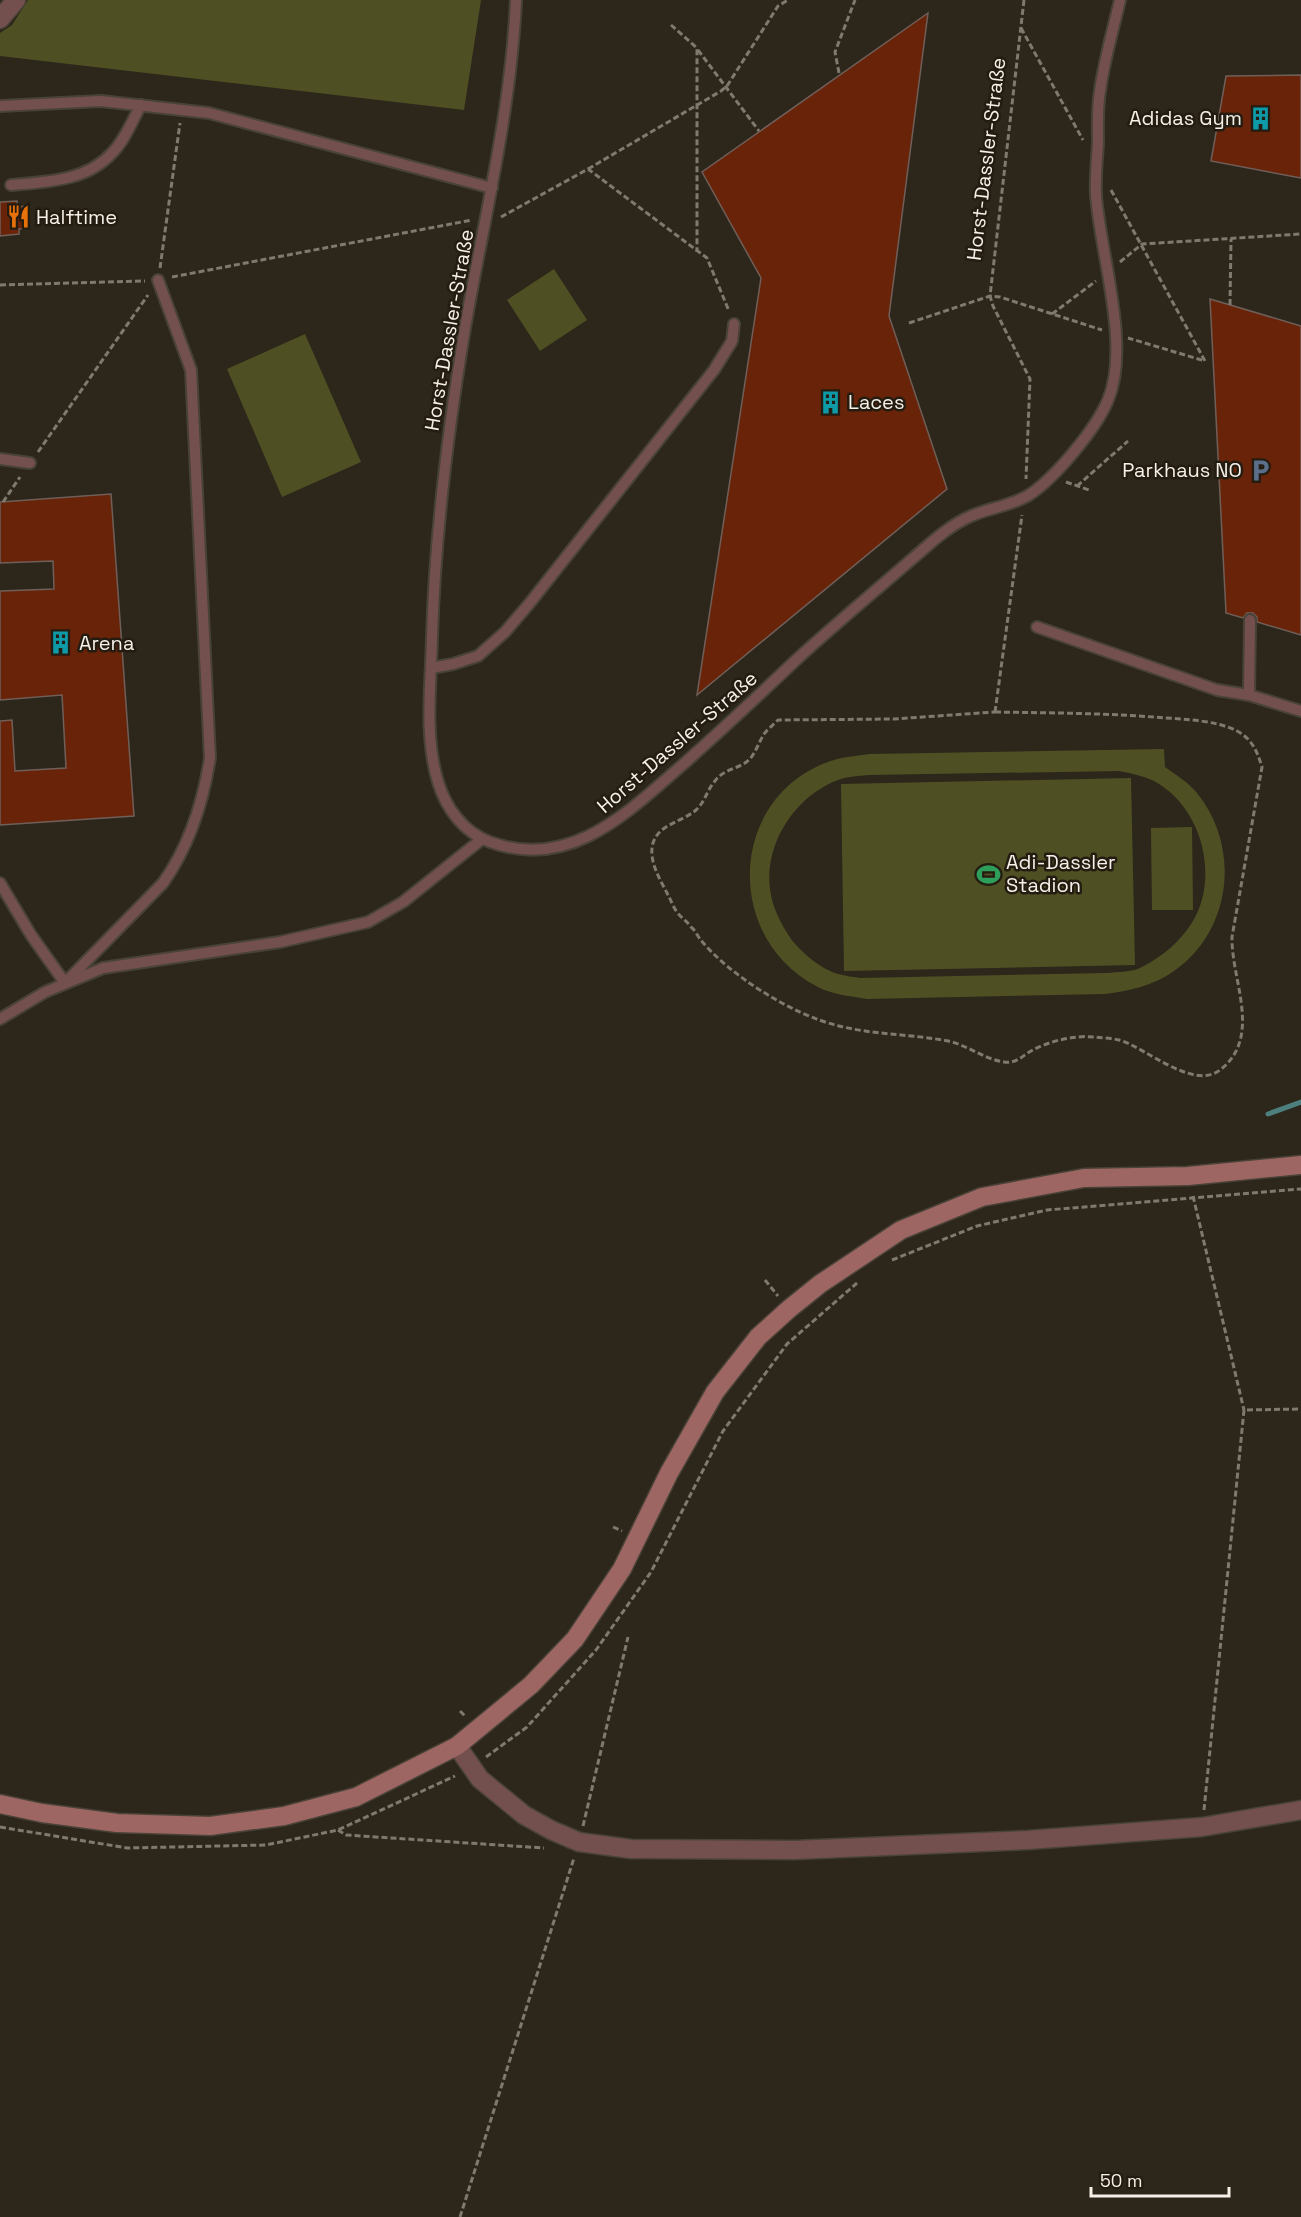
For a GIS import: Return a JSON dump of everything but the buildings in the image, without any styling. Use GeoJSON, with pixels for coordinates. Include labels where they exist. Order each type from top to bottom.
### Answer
{"type":"FeatureCollection","features":[{"type":"Feature","properties":{"kind":"street"},"geometry":{"type":"LineString","coordinates":[[0,19],[16,0]]}},
{"type":"Feature","properties":{"kind":"street"},"geometry":{"type":"LineString","coordinates":[[0,1804],[42,1813],[117,1823],[210,1826],[284,1816],[356,1797],[457,1746],[531,1686],[575,1639],[622,1569],[669,1473],[716,1392],[758,1337],[820,1284],[901,1230],[982,1197],[1084,1178],[1188,1176],[1301,1165]]}},
{"type":"Feature","properties":{"kind":"street"},"geometry":{"type":"LineString","coordinates":[[457,1746],[480,1779],[524,1815],[579,1842],[631,1849],[795,1850],[1028,1840],[1202,1827],[1301,1810]]}},
{"type":"Feature","properties":{"kind":"lane","name":"Horst-Dassler-Straße"},"geometry":{"type":"LineString","coordinates":[[516,0],[512,58],[492,188],[465,326],[445,463],[437,550],[430,719],[438,782],[454,816],[482,839],[529,852],[573,843],[610,825],[711,740],[808,649],[944,532],[970,516],[1025,497],[1050,477],[1089,432],[1106,404],[1114,379],[1115,334],[1096,193],[1100,91],[1120,0]]}},
{"type":"Feature","properties":{"kind":"lane"},"geometry":{"type":"LineString","coordinates":[[0,106],[100,101],[231,118],[492,188]]}},
{"type":"Feature","properties":{"kind":"lane"},"geometry":{"type":"LineString","coordinates":[[11,185],[59,181],[100,164],[122,141],[141,105]]}},
{"type":"Feature","properties":{"kind":"lane"},"geometry":{"type":"LineString","coordinates":[[64,983],[148,900],[174,868],[200,812],[210,758],[191,370],[158,280]]}},
{"type":"Feature","properties":{"kind":"lane"},"geometry":{"type":"LineString","coordinates":[[431,668],[478,656],[490,647],[529,604],[714,370],[732,341],[734,324]]}},
{"type":"Feature","properties":{"kind":"lane"},"geometry":{"type":"LineString","coordinates":[[0,459],[30,463]]}},
{"type":"Feature","properties":{"kind":"lane"},"geometry":{"type":"LineString","coordinates":[[1249,695],[1250,620]]}},
{"type":"Feature","properties":{"kind":"lane"},"geometry":{"type":"LineString","coordinates":[[1037,627],[1217,690],[1249,695],[1301,711]]}},
{"type":"Feature","properties":{"kind":"lane"},"geometry":{"type":"LineString","coordinates":[[0,1019],[45,992],[103,968],[280,942],[368,922],[403,902],[482,839]]}},
{"type":"Feature","properties":{"kind":"lane"},"geometry":{"type":"LineString","coordinates":[[0,883],[31,935],[64,983]]}},
{"type":"Feature","properties":{"kind":"path"},"geometry":{"type":"LineString","coordinates":[[0,285],[158,280],[486,222],[588,169],[726,86],[778,6],[788,0]]}},
{"type":"Feature","properties":{"kind":"path"},"geometry":{"type":"LineString","coordinates":[[839,73],[835,52],[855,0]]}},
{"type":"Feature","properties":{"kind":"path","name":"Horst-Dassler-Straße"},"geometry":{"type":"LineString","coordinates":[[1024,0],[990,296],[1030,380],[1025,497]]}},
{"type":"Feature","properties":{"kind":"path"},"geometry":{"type":"LineString","coordinates":[[671,25],[697,48],[759,131]]}},
{"type":"Feature","properties":{"kind":"path","name":"Horst-Dassler-Straße"},"geometry":{"type":"LineString","coordinates":[[990,296],[1000,297],[1205,361],[1020,27]]}},
{"type":"Feature","properties":{"kind":"path"},"geometry":{"type":"LineString","coordinates":[[697,48],[697,252]]}},
{"type":"Feature","properties":{"kind":"path"},"geometry":{"type":"LineString","coordinates":[[3,502],[158,280],[182,110]]}},
{"type":"Feature","properties":{"kind":"path"},"geometry":{"type":"LineString","coordinates":[[588,169],[707,258],[734,324]]}},
{"type":"Feature","properties":{"kind":"path"},"geometry":{"type":"LineString","coordinates":[[1052,314],[1142,244],[1301,234]]}},
{"type":"Feature","properties":{"kind":"path"},"geometry":{"type":"LineString","coordinates":[[1230,305],[1231,239]]}},
{"type":"Feature","properties":{"kind":"path"},"geometry":{"type":"LineString","coordinates":[[909,323],[990,296]]}},
{"type":"Feature","properties":{"kind":"path"},"geometry":{"type":"LineString","coordinates":[[1077,486],[1128,441]]}},
{"type":"Feature","properties":{"kind":"path"},"geometry":{"type":"LineString","coordinates":[[1050,477],[1089,490]]}},
{"type":"Feature","properties":{"kind":"path"},"geometry":{"type":"LineString","coordinates":[[995,712],[1025,497]]}},
{"type":"Feature","properties":{"kind":"path"},"geometry":{"type":"LineString","coordinates":[[995,712],[1129,715],[1184,719],[1237,730],[1255,745],[1262,766],[1232,937],[1232,951],[1242,996],[1241,1040],[1237,1051],[1220,1071],[1209,1075],[1187,1073],[1119,1040],[1089,1037],[1064,1039],[1031,1050],[1020,1059],[1008,1063],[951,1042],[916,1036],[877,1034],[838,1026],[816,1019],[778,1000],[741,977],[700,940],[692,927],[677,912],[652,860],[652,846],[656,835],[695,810],[705,800],[715,780],[749,760],[766,731],[778,720],[894,718],[995,712]]}},
{"type":"Feature","properties":{"kind":"path"},"geometry":{"type":"LineString","coordinates":[[1188,1176],[1244,1410],[1202,1827]]}},
{"type":"Feature","properties":{"kind":"path"},"geometry":{"type":"LineString","coordinates":[[1244,1410],[1301,1409]]}},
{"type":"Feature","properties":{"kind":"path"},"geometry":{"type":"LineString","coordinates":[[587,1812],[628,1637]]}},
{"type":"Feature","properties":{"kind":"path"},"geometry":{"type":"LineString","coordinates":[[338,1830],[346,1835],[549,1848]]}},
{"type":"Feature","properties":{"kind":"path"},"geometry":{"type":"LineString","coordinates":[[460,2217],[579,1842]]}},
{"type":"Feature","properties":{"kind":"green space"},"geometry":{"type":"Polygon","coordinates":[[[28,0],[481,0],[464,110],[0,56],[0,33],[12,25],[28,0]]]}},
{"type":"Feature","properties":{"kind":"green space"},"geometry":{"type":"Polygon","coordinates":[[[554,269],[587,320],[540,351],[507,300],[554,269]]]}},
{"type":"Feature","properties":{"kind":"green space"},"geometry":{"type":"Polygon","coordinates":[[[305,334],[361,462],[282,497],[227,369],[305,334]]]}},
{"type":"Feature","properties":{"kind":"green space"},"geometry":{"type":"Polygon","coordinates":[[[1164,749],[1165,767],[1197,793],[1211,815],[1220,838],[1224,863],[1224,887],[1218,911],[1208,934],[1193,954],[1166,976],[1141,987],[1105,994],[867,999],[836,994],[818,987],[788,965],[766,938],[754,906],[750,872],[755,839],[769,808],[793,782],[825,763],[870,754],[1164,749]],[[1119,771],[869,775],[838,780],[822,787],[796,810],[778,839],[772,855],[769,872],[770,889],[780,921],[791,939],[806,955],[832,972],[861,978],[1107,973],[1138,969],[1171,947],[1193,921],[1201,903],[1205,883],[1205,863],[1194,824],[1184,807],[1170,792],[1154,781],[1119,771]]]}},
{"type":"Feature","properties":{"kind":"green space","name":"Adi-Dassler Stadion"},"geometry":{"type":"Polygon","coordinates":[[[1131,778],[1135,965],[844,971],[841,784],[1131,778]]]}},
{"type":"Feature","properties":{"kind":"green space"},"geometry":{"type":"Polygon","coordinates":[[[1192,827],[1193,910],[1152,910],[1151,828],[1192,827]]]}},
{"type":"Feature","properties":{"kind":"waterway"},"geometry":{"type":"LineString","coordinates":[[1268,1114],[1301,1102]]}},
{"type":"Feature","properties":{"kind":"place","name":"Adidas Gym"},"geometry":{"type":"Point","coordinates":[1260,118]}},
{"type":"Feature","properties":{"kind":"place","name":"Halftime"},"geometry":{"type":"Point","coordinates":[18,217]}},
{"type":"Feature","properties":{"kind":"place","name":"Laces"},"geometry":{"type":"Point","coordinates":[830,402]}},
{"type":"Feature","properties":{"kind":"place","name":"Parkhaus NO"},"geometry":{"type":"Point","coordinates":[1260,470]}},
{"type":"Feature","properties":{"kind":"place","name":"Arena"},"geometry":{"type":"Point","coordinates":[61,643]}},
{"type":"Feature","properties":{"kind":"place","name":"Adi-Dassler Stadion"},"geometry":{"type":"Point","coordinates":[988,874]}}]}
